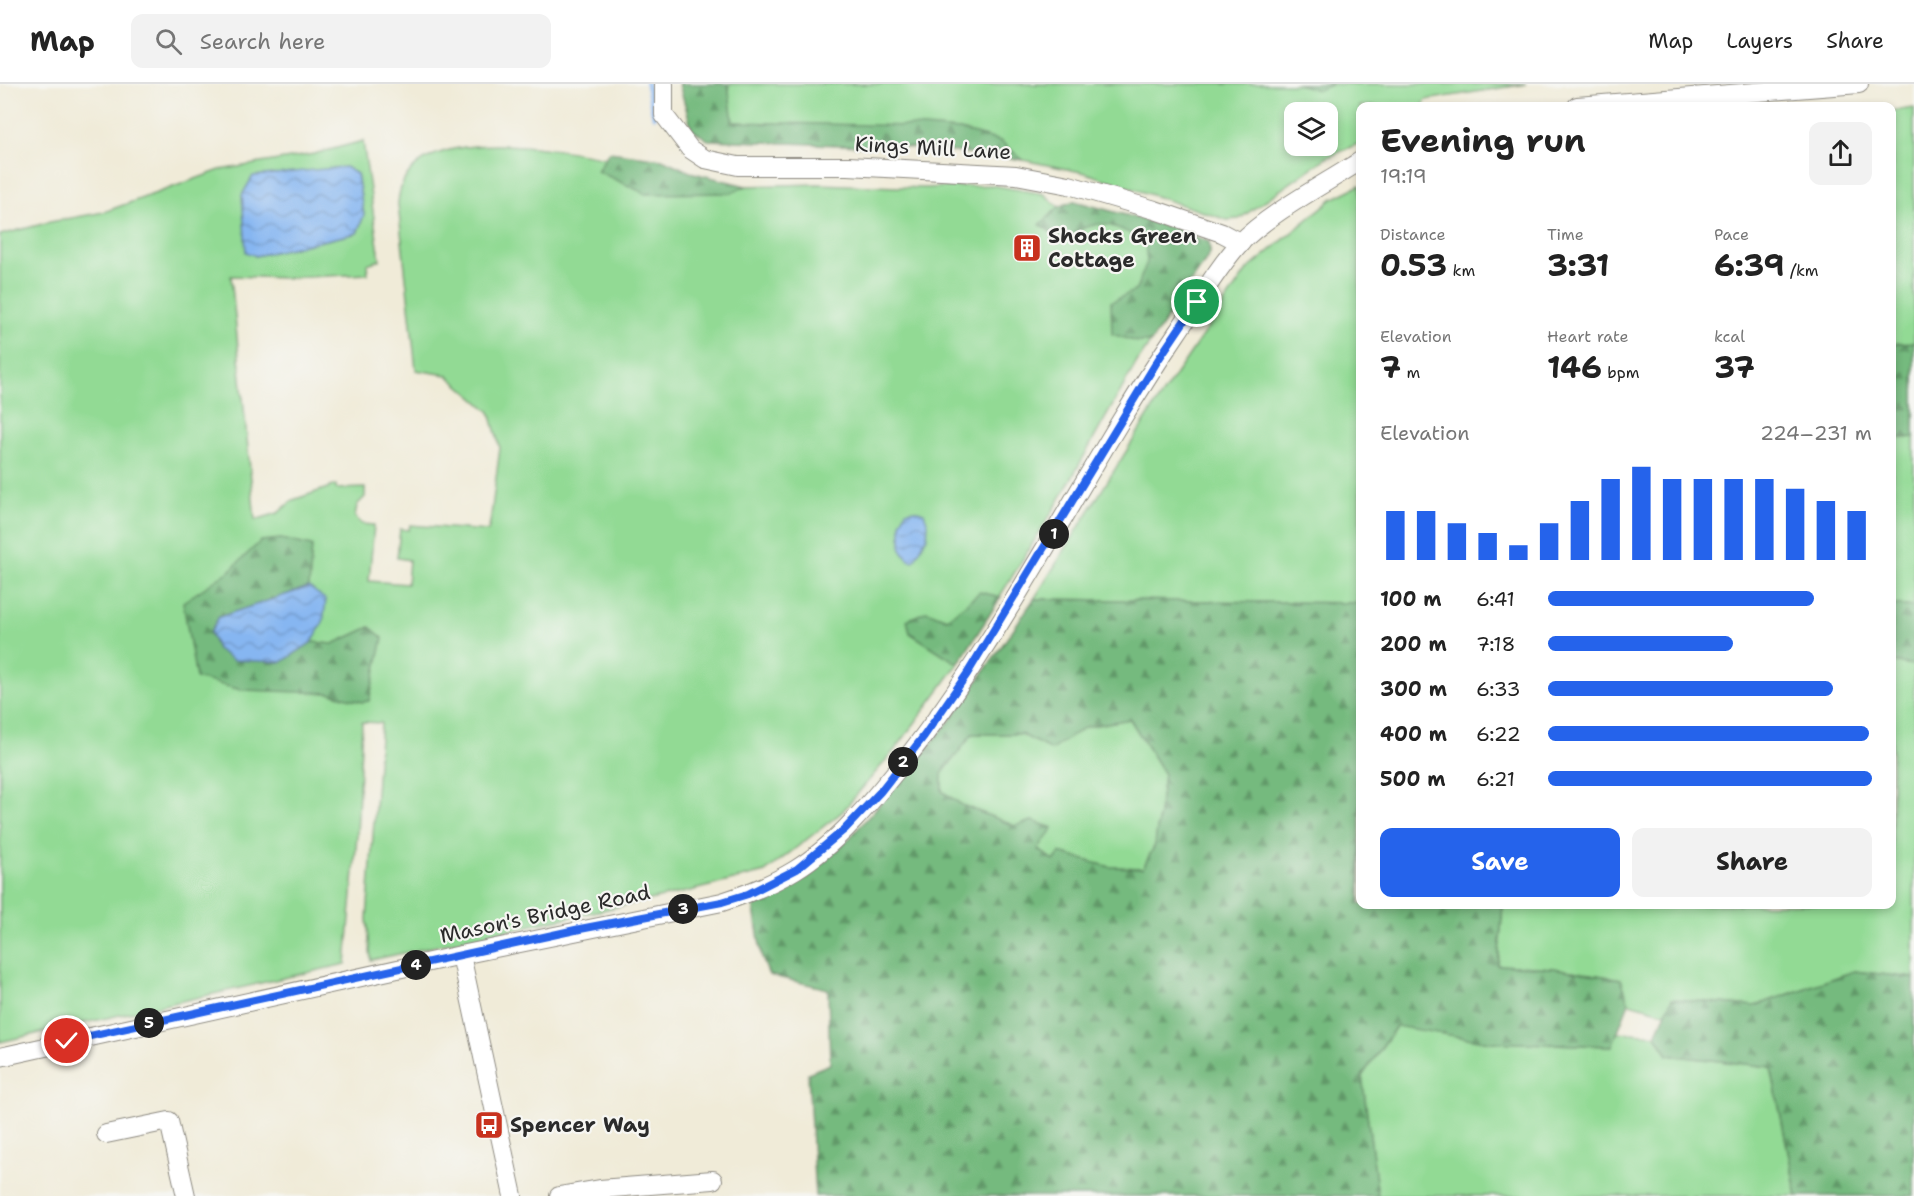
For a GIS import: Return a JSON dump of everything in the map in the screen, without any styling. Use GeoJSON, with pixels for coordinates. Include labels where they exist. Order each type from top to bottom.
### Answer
{"type":"FeatureCollection","features":[{"type":"Feature","properties":{"kind":"street","name":"Kings Mill Lane"},"geometry":{"type":"LineString","coordinates":[[664,84],[664,115],[690,149],[705,159],[738,166],[848,166],[1016,175],[1069,185],[1155,210],[1222,233],[1240,243]]}},
{"type":"Feature","properties":{"kind":"street"},"geometry":{"type":"LineString","coordinates":[[1628,102],[1859,84]]}},
{"type":"Feature","properties":{"kind":"street","name":"Mason's Bridge Road"},"geometry":{"type":"LineString","coordinates":[[0,1057],[461,955],[722,902],[748,894],[797,869],[845,829],[880,792],[924,736],[967,674],[1158,360],[1240,243],[1288,207],[1356,164]]}},
{"type":"Feature","properties":{"kind":"street"},"geometry":{"type":"LineString","coordinates":[[461,955],[513,1196]]}},
{"type":"Feature","properties":{"kind":"street"},"geometry":{"type":"LineString","coordinates":[[106,1134],[169,1121],[186,1196]]}},
{"type":"Feature","properties":{"kind":"street"},"geometry":{"type":"LineString","coordinates":[[559,1196],[600,1189],[713,1180]]}},
{"type":"Feature","properties":{"kind":"green space"},"geometry":{"type":"Polygon","coordinates":[[[679,84],[728,84],[733,122],[912,126],[960,130],[1000,141],[1023,160],[920,148],[708,140],[692,129],[679,84]]]}},
{"type":"Feature","properties":{"kind":"green space"},"geometry":{"type":"Polygon","coordinates":[[[728,84],[1526,84],[1425,102],[1356,102],[1356,145],[1338,153],[1338,102],[1284,102],[1284,156],[1331,156],[1239,219],[1227,220],[1086,173],[1023,160],[1000,141],[960,130],[732,122],[728,84]]]}},
{"type":"Feature","properties":{"kind":"green space"},"geometry":{"type":"Polygon","coordinates":[[[1297,84],[1333,84],[1318,90],[1297,84]]]}},
{"type":"Feature","properties":{"kind":"green space"},"geometry":{"type":"Polygon","coordinates":[[[1914,108],[1914,342],[1896,344],[1896,110],[1914,108]]]}},
{"type":"Feature","properties":{"kind":"green space"},"geometry":{"type":"Polygon","coordinates":[[[363,141],[380,260],[367,264],[368,274],[285,278],[231,276],[255,520],[278,513],[293,500],[336,485],[336,489],[365,488],[365,497],[357,505],[355,517],[362,524],[374,525],[369,581],[407,584],[409,560],[397,558],[400,529],[409,530],[410,525],[488,531],[490,523],[500,448],[490,412],[447,375],[416,370],[398,204],[406,177],[425,160],[452,149],[484,145],[552,149],[606,158],[598,171],[731,193],[746,186],[818,184],[924,188],[991,185],[1044,194],[1059,207],[1074,201],[1173,228],[1209,242],[1210,254],[1137,362],[1057,504],[958,664],[898,746],[842,812],[765,872],[686,892],[371,960],[367,919],[381,723],[362,722],[357,836],[346,964],[0,1042],[0,235],[50,222],[104,212],[220,170],[314,154],[363,141]],[[345,167],[256,256],[357,233],[364,215],[357,174],[345,167]]]}},
{"type":"Feature","properties":{"kind":"green space"},"geometry":{"type":"Polygon","coordinates":[[[609,152],[662,159],[690,172],[746,186],[731,193],[646,194],[597,171],[609,152]]]}},
{"type":"Feature","properties":{"kind":"green space"},"geometry":{"type":"Polygon","coordinates":[[[1356,187],[1356,603],[1034,599],[1157,402],[1247,270],[1332,199],[1356,187]]]}},
{"type":"Feature","properties":{"kind":"green space"},"geometry":{"type":"Polygon","coordinates":[[[1074,201],[1173,228],[1209,242],[1210,254],[1151,342],[1137,342],[1112,334],[1111,302],[1136,290],[1147,262],[1145,241],[1104,224],[1086,227],[1063,240],[1040,225],[1059,207],[1074,201]]]}},
{"type":"Feature","properties":{"kind":"green space"},"geometry":{"type":"Polygon","coordinates":[[[1914,342],[1914,437],[1896,439],[1896,344],[1914,342]]]}},
{"type":"Feature","properties":{"kind":"green space"},"geometry":{"type":"Polygon","coordinates":[[[1914,437],[1914,607],[1896,605],[1896,439],[1914,437]]]}},
{"type":"Feature","properties":{"kind":"green space"},"geometry":{"type":"Polygon","coordinates":[[[281,539],[312,546],[309,587],[219,617],[210,632],[217,649],[282,662],[312,642],[333,644],[370,627],[383,638],[369,701],[362,702],[330,693],[241,690],[196,678],[183,602],[228,572],[261,541],[281,539]]]}},
{"type":"Feature","properties":{"kind":"green space"},"geometry":{"type":"Polygon","coordinates":[[[980,592],[1001,597],[958,664],[910,633],[907,620],[927,611],[947,619],[980,592]]]}},
{"type":"Feature","properties":{"kind":"green space"},"geometry":{"type":"Polygon","coordinates":[[[1034,599],[1356,603],[1356,909],[1503,909],[1498,965],[1553,968],[1621,979],[1629,1003],[1612,1046],[1490,1042],[1396,1026],[1362,1076],[1378,1196],[815,1196],[808,1073],[830,1064],[828,989],[769,975],[762,958],[753,903],[809,876],[847,841],[911,769],[952,718],[1034,599]],[[1130,719],[1085,727],[1051,750],[1021,734],[972,734],[942,774],[942,791],[962,805],[1015,826],[1032,821],[1053,828],[1038,849],[1054,861],[1060,853],[1110,867],[1143,868],[1155,845],[1164,774],[1130,719]]]}},
{"type":"Feature","properties":{"kind":"green space"},"geometry":{"type":"Polygon","coordinates":[[[1896,605],[1914,607],[1914,665],[1896,663],[1896,605]]]}},
{"type":"Feature","properties":{"kind":"green space"},"geometry":{"type":"Polygon","coordinates":[[[1896,663],[1914,665],[1914,978],[1854,971],[1755,1006],[1672,999],[1666,1013],[1629,1003],[1621,979],[1553,968],[1498,965],[1503,909],[1896,909],[1896,663]]]}},
{"type":"Feature","properties":{"kind":"green space"},"geometry":{"type":"Polygon","coordinates":[[[1130,719],[1164,774],[1155,845],[1143,868],[1110,867],[1060,853],[1054,861],[1038,849],[1052,828],[1032,821],[1015,826],[962,805],[942,791],[941,774],[972,734],[1021,734],[1051,750],[1085,727],[1130,719]]]}},
{"type":"Feature","properties":{"kind":"green space"},"geometry":{"type":"Polygon","coordinates":[[[1854,971],[1914,978],[1914,1196],[1797,1196],[1771,1067],[1668,1055],[1656,1035],[1672,999],[1755,1006],[1854,971]]]}},
{"type":"Feature","properties":{"kind":"green space"},"geometry":{"type":"Polygon","coordinates":[[[1397,1025],[1490,1042],[1611,1046],[1618,1032],[1656,1035],[1668,1055],[1771,1067],[1797,1196],[1378,1196],[1362,1076],[1397,1025]]]}},
{"type":"Feature","properties":{"kind":"water"},"geometry":{"type":"Polygon","coordinates":[[[345,167],[357,174],[364,215],[357,233],[256,256],[246,252],[242,195],[253,176],[345,167]]]}},
{"type":"Feature","properties":{"kind":"water"},"geometry":{"type":"Polygon","coordinates":[[[915,510],[924,513],[928,524],[927,537],[914,561],[909,560],[901,549],[901,522],[906,511],[915,510]]]}},
{"type":"Feature","properties":{"kind":"water"},"geometry":{"type":"Polygon","coordinates":[[[309,587],[326,600],[323,622],[312,642],[282,662],[233,660],[217,649],[210,632],[219,617],[309,587]]]}},
{"type":"Feature","properties":{"kind":"waterway"},"geometry":{"type":"LineString","coordinates":[[647,84],[654,116]]}},
{"type":"Feature","properties":{"kind":"place","name":"Shocks Green Cottage"},"geometry":{"type":"Point","coordinates":[1027,248]}},
{"type":"Feature","properties":{"kind":"place","name":"Spencer Way"},"geometry":{"type":"Point","coordinates":[489,1125]}},
{"type":"Feature","properties":{"kind":"route"},"geometry":{"type":"LineString","coordinates":[[67,1041],[580,929],[722,902],[748,894],[797,869],[845,829],[880,792],[924,736],[967,674],[1158,360],[1197,302]]}}]}
